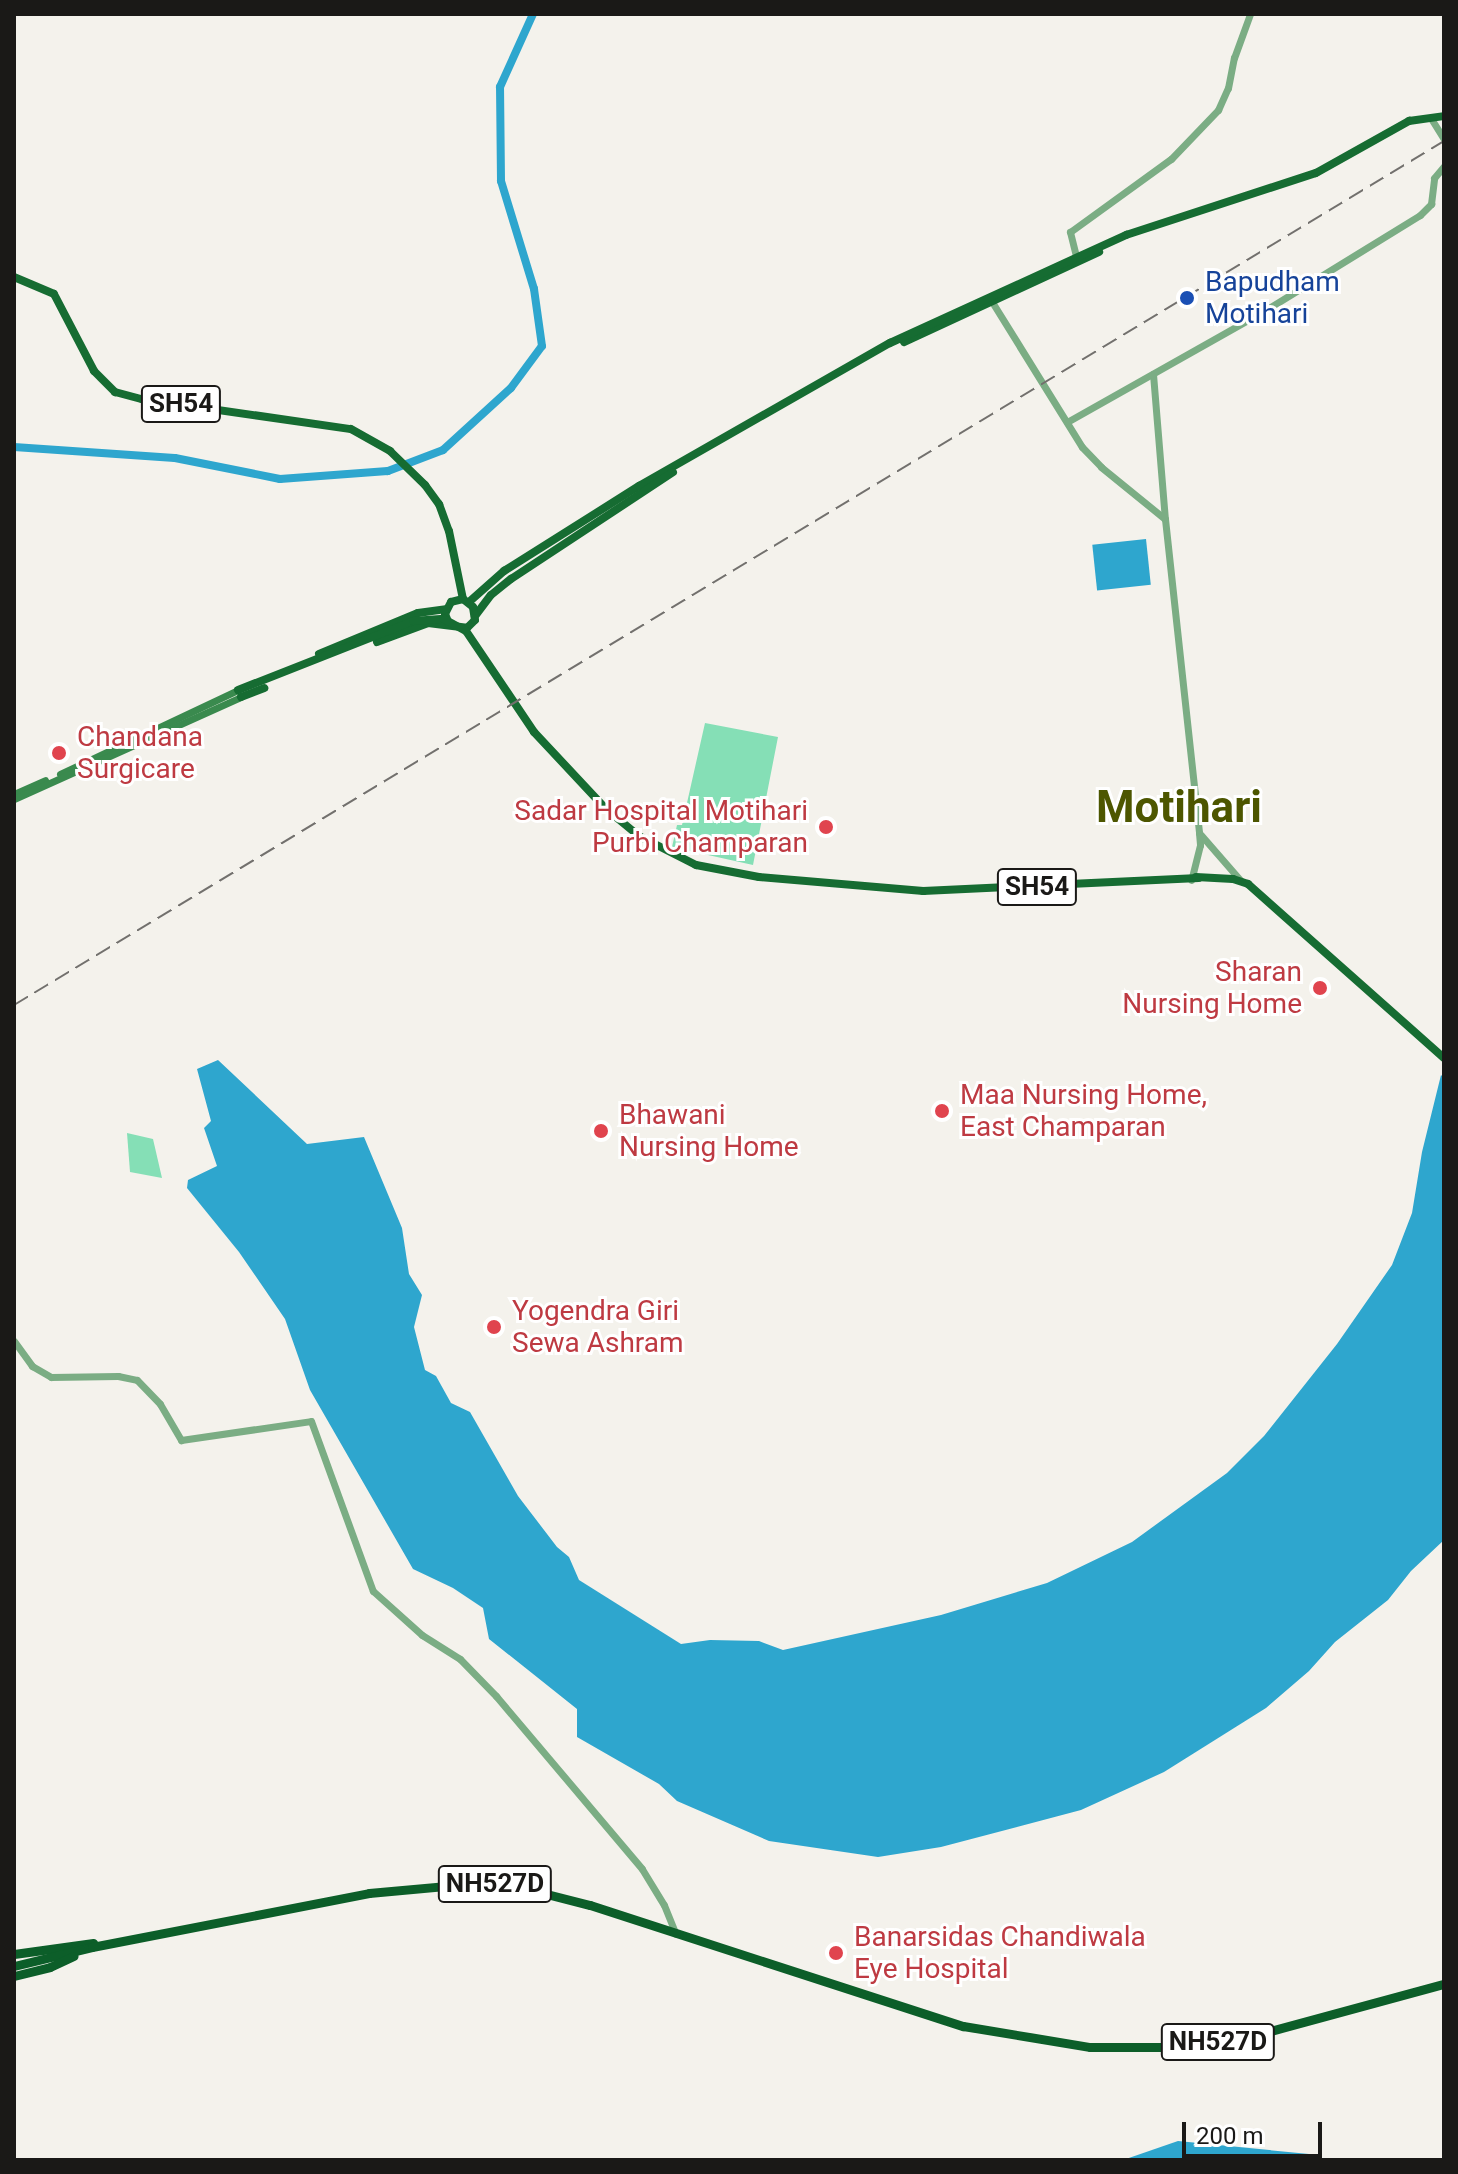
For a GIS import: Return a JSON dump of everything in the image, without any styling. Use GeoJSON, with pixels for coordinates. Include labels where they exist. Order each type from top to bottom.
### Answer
{"type":"FeatureCollection","features":[{"type":"Feature","properties":{"kind":"highway","name":"NH527D"},"geometry":{"type":"LineString","coordinates":[[14,1966],[92,1947],[391,1889],[478,1883],[550,1894],[963,2026],[1090,2047],[1210,2043],[1295,2027],[1444,1984]]}},
{"type":"Feature","properties":{"kind":"highway"},"geometry":{"type":"LineString","coordinates":[[14,1954],[80,1943],[108,1944]]}},
{"type":"Feature","properties":{"kind":"highway"},"geometry":{"type":"LineString","coordinates":[[14,1976],[50,1967],[92,1947]]}},
{"type":"Feature","properties":{"kind":"main road"},"geometry":{"type":"LineString","coordinates":[[990,298],[1076,256],[1135,233],[1316,173],[1409,121],[1444,116]]}},
{"type":"Feature","properties":{"kind":"main road"},"geometry":{"type":"LineString","coordinates":[[14,797],[406,617],[446,609],[451,602],[466,600],[504,571],[890,343],[1135,233]]}},
{"type":"Feature","properties":{"kind":"main road","name":"SH54"},"geometry":{"type":"LineString","coordinates":[[14,277],[54,294],[94,371],[115,392],[142,399],[351,429],[398,459],[425,485],[446,522],[466,600],[475,616]]}},
{"type":"Feature","properties":{"kind":"main road"},"geometry":{"type":"LineString","coordinates":[[476,644],[476,616],[490,589],[653,482]]}},
{"type":"Feature","properties":{"kind":"main road"},"geometry":{"type":"LineString","coordinates":[[239,693],[416,626],[449,624],[457,629],[467,628],[491,595],[511,579],[653,482]]}},
{"type":"Feature","properties":{"kind":"main road"},"geometry":{"type":"LineString","coordinates":[[446,609],[449,624]]}},
{"type":"Feature","properties":{"kind":"main road"},"geometry":{"type":"LineString","coordinates":[[239,693],[428,617],[459,626],[476,644]]}},
{"type":"Feature","properties":{"kind":"main road","name":"SH54"},"geometry":{"type":"LineString","coordinates":[[476,644],[526,722],[627,828],[675,856],[717,871],[875,887],[1193,878],[1241,881]]}},
{"type":"Feature","properties":{"kind":"main road"},"geometry":{"type":"LineString","coordinates":[[1241,881],[1444,1058]]}},
{"type":"Feature","properties":{"kind":"street"},"geometry":{"type":"LineString","coordinates":[[1076,256],[1070,232],[1171,159],[1218,110],[1228,88],[1234,58],[1250,14]]}},
{"type":"Feature","properties":{"kind":"street"},"geometry":{"type":"LineString","coordinates":[[1432,120],[1444,139]]}},
{"type":"Feature","properties":{"kind":"street"},"geometry":{"type":"LineString","coordinates":[[1067,422],[1420,215],[1431,204],[1434,178],[1444,166]]}},
{"type":"Feature","properties":{"kind":"street"},"geometry":{"type":"LineString","coordinates":[[990,298],[1067,422],[1101,467],[1165,519]]}},
{"type":"Feature","properties":{"kind":"street"},"geometry":{"type":"LineString","coordinates":[[1153,374],[1165,519],[1200,845],[1193,878]]}},
{"type":"Feature","properties":{"kind":"street"},"geometry":{"type":"LineString","coordinates":[[1199,833],[1241,881]]}},
{"type":"Feature","properties":{"kind":"street"},"geometry":{"type":"LineString","coordinates":[[14,1341],[32,1366],[51,1377],[118,1376],[137,1380],[160,1404],[181,1440],[311,1421],[373,1591],[422,1635],[460,1659],[496,1696],[642,1869],[664,1905],[676,1934]]}},
{"type":"Feature","properties":{"kind":"green space"},"geometry":{"type":"Polygon","coordinates":[[[705,723],[778,737],[753,865],[672,847],[677,825],[682,825],[705,723]]]}},
{"type":"Feature","properties":{"kind":"green space"},"geometry":{"type":"Polygon","coordinates":[[[127,1133],[153,1139],[162,1178],[130,1172],[127,1133]]]}},
{"type":"Feature","properties":{"kind":"water"},"geometry":{"type":"Polygon","coordinates":[[[1146,539],[1151,585],[1097,590],[1092,545],[1146,539]]]}},
{"type":"Feature","properties":{"kind":"water"},"geometry":{"type":"Polygon","coordinates":[[[218,1060],[307,1144],[364,1137],[402,1228],[409,1274],[422,1295],[414,1327],[425,1370],[436,1376],[451,1403],[470,1412],[518,1496],[557,1547],[569,1557],[579,1580],[681,1644],[710,1640],[759,1641],[783,1650],[941,1615],[1047,1583],[1132,1542],[1227,1473],[1264,1436],[1337,1344],[1392,1265],[1412,1213],[1422,1152],[1441,1075],[1444,1078],[1444,1540],[1411,1571],[1388,1600],[1335,1642],[1309,1671],[1266,1708],[1164,1772],[1081,1810],[941,1847],[878,1857],[769,1841],[677,1801],[659,1784],[577,1737],[577,1709],[489,1639],[483,1608],[453,1588],[413,1569],[310,1390],[285,1319],[239,1252],[187,1188],[188,1180],[217,1166],[204,1128],[211,1121],[197,1069],[218,1060]]]}},
{"type":"Feature","properties":{"kind":"water"},"geometry":{"type":"Polygon","coordinates":[[[1178,2141],[1309,2154],[1321,2160],[1123,2160],[1178,2141]]]}},
{"type":"Feature","properties":{"kind":"waterway"},"geometry":{"type":"LineString","coordinates":[[14,447],[175,458],[280,479],[388,471],[443,450],[511,388],[542,346],[534,289],[501,181],[500,87],[533,14]]}},
{"type":"Feature","properties":{"kind":"railway"},"geometry":{"type":"LineString","coordinates":[[14,1005],[1444,141]]}},
{"type":"Feature","properties":{"kind":"place","name":"Bapudham Motihari"},"geometry":{"type":"Point","coordinates":[1187,298]}},
{"type":"Feature","properties":{"kind":"place","name":"Chandana Surgicare"},"geometry":{"type":"Point","coordinates":[59,753]}},
{"type":"Feature","properties":{"kind":"place","name":"Sadar Hospital Motihari Purbi Champaran"},"geometry":{"type":"Point","coordinates":[826,827]}},
{"type":"Feature","properties":{"kind":"place","name":"Sharan Nursing Home"},"geometry":{"type":"Point","coordinates":[1320,988]}},
{"type":"Feature","properties":{"kind":"place","name":"Maa Nursing Home, East Champaran"},"geometry":{"type":"Point","coordinates":[942,1111]}},
{"type":"Feature","properties":{"kind":"place","name":"Bhawani Nursing Home"},"geometry":{"type":"Point","coordinates":[601,1131]}},
{"type":"Feature","properties":{"kind":"place","name":"Yogendra Giri Sewa Ashram"},"geometry":{"type":"Point","coordinates":[494,1327]}},
{"type":"Feature","properties":{"kind":"place","name":"Banarsidas Chandiwala Eye Hospital"},"geometry":{"type":"Point","coordinates":[836,1953]}},
{"type":"Feature","properties":{"kind":"district","name":"Motihari"},"geometry":{"type":"Point","coordinates":[1179,807]}}]}
